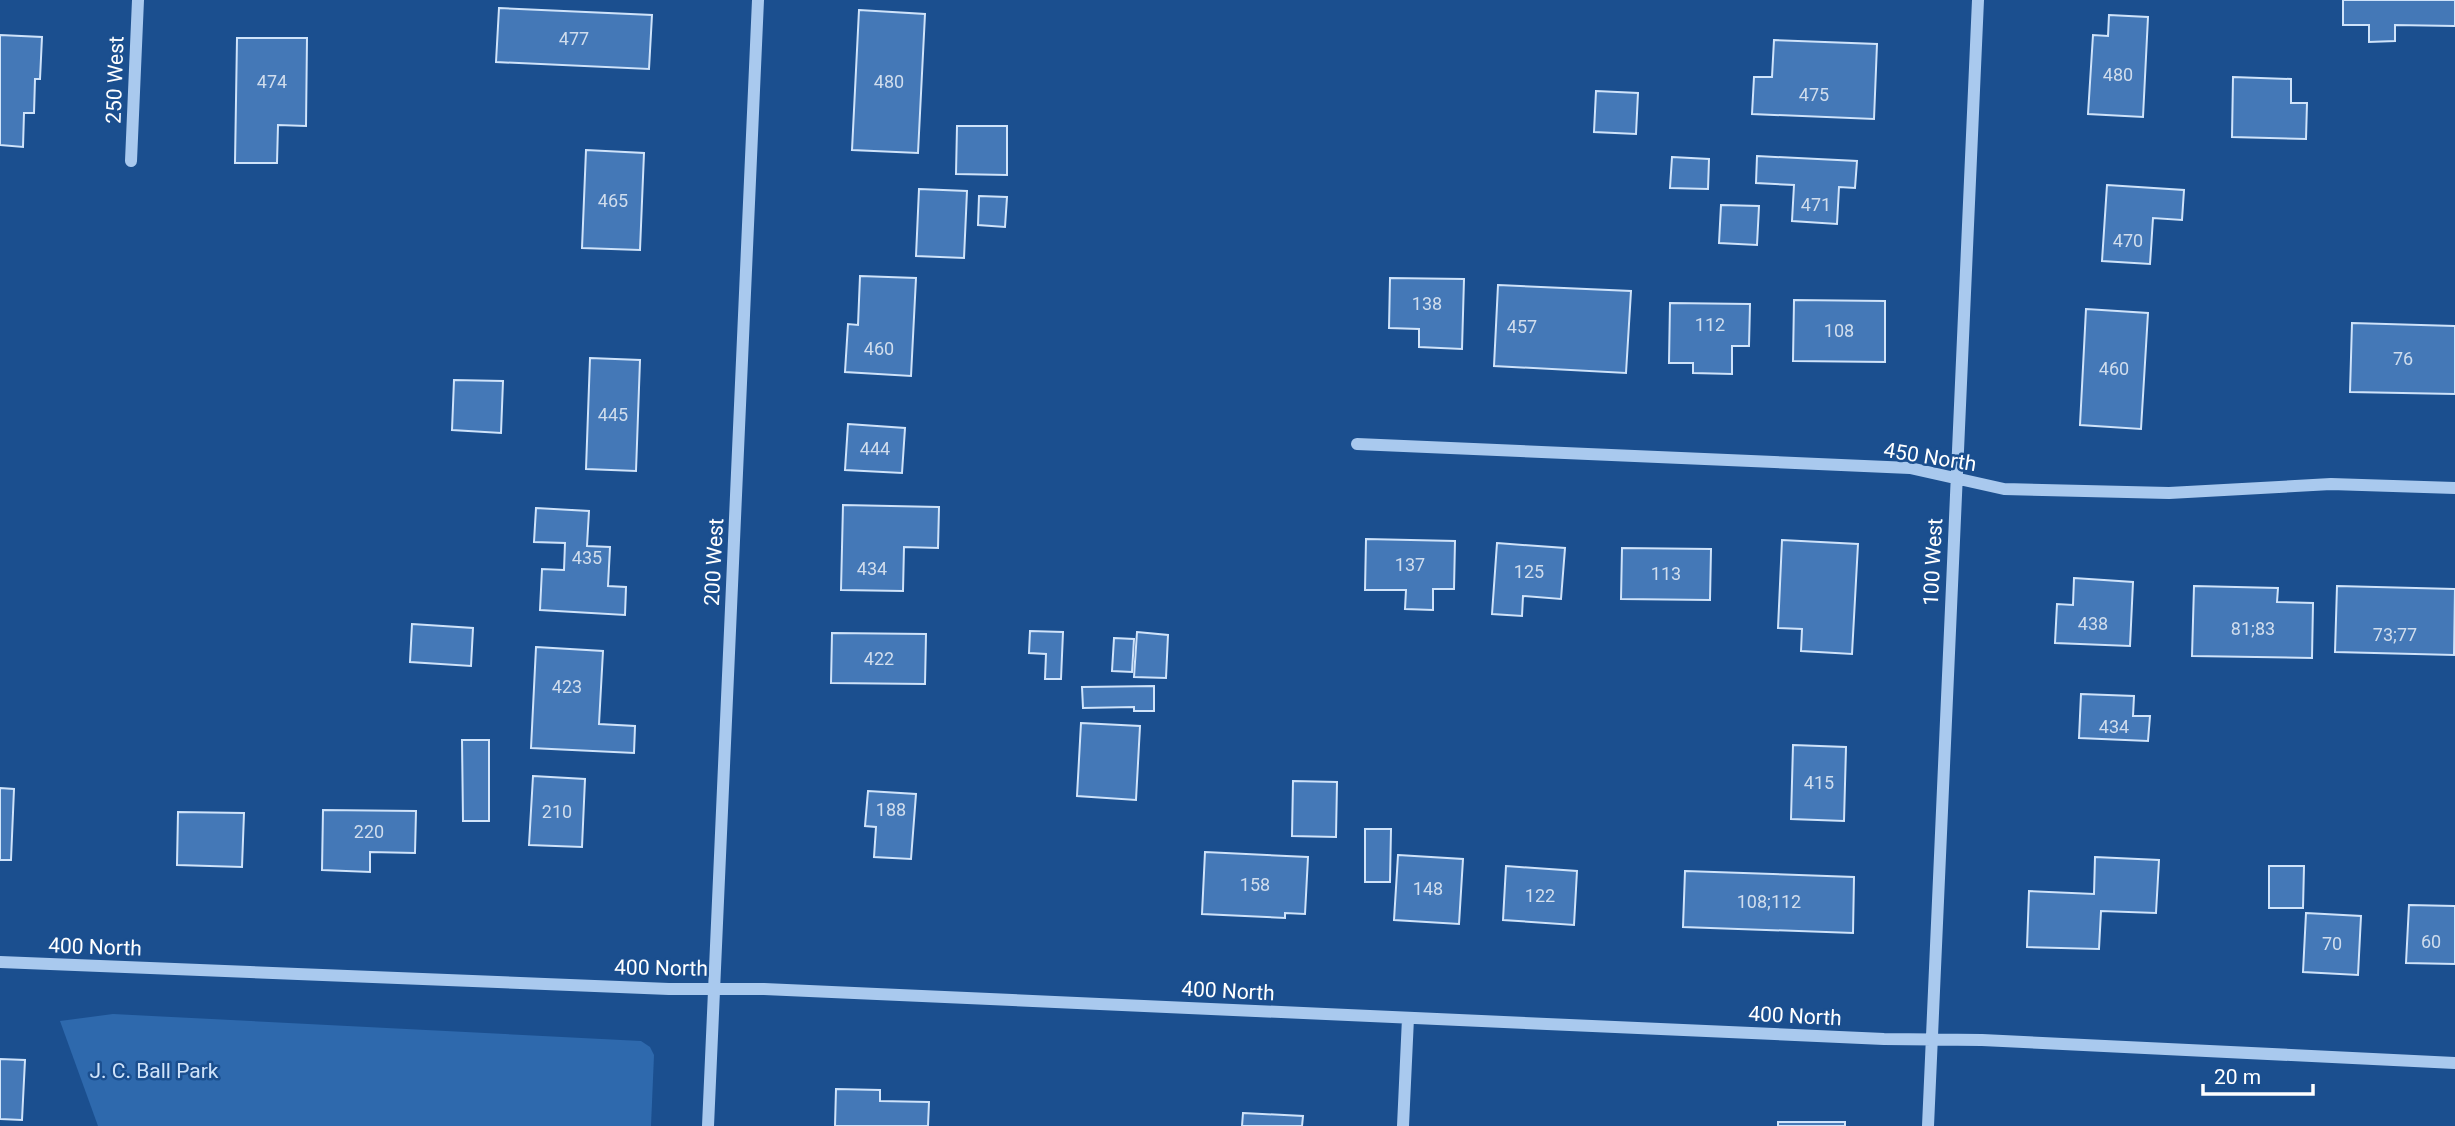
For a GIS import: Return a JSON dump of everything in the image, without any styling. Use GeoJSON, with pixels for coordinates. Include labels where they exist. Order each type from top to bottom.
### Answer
{"type":"FeatureCollection","features":[{"type":"Feature","properties":{"kind":"street","name":"250 West"},"geometry":{"type":"LineString","coordinates":[[131,161],[138,0]]}},
{"type":"Feature","properties":{"kind":"street","name":"200 West"},"geometry":{"type":"LineString","coordinates":[[708,1126],[758,0]]}},
{"type":"Feature","properties":{"kind":"street","name":"100 West"},"geometry":{"type":"LineString","coordinates":[[1928,1126],[1978,0]]}},
{"type":"Feature","properties":{"kind":"street","name":"450 North"},"geometry":{"type":"LineString","coordinates":[[1357,444],[1910,468],[2004,489],[2135,493],[2331,484],[2455,488]]}},
{"type":"Feature","properties":{"kind":"street","name":"400 North"},"geometry":{"type":"LineString","coordinates":[[0,962],[1932,1039],[2455,1063]]}},
{"type":"Feature","properties":{"kind":"street"},"geometry":{"type":"LineString","coordinates":[[1403,1126],[1408,1018]]}},
{"type":"Feature","properties":{"kind":"green space","name":"J. C. Ball Park"},"geometry":{"type":"Polygon","coordinates":[[[113,1014],[641,1041],[650,1047],[654,1055],[651,1126],[98,1126],[60,1021],[113,1014]]]}},
{"type":"Feature","properties":{"kind":"building"},"geometry":{"type":"Polygon","coordinates":[[[2343,0],[2455,0],[2455,26],[2395,25],[2395,41],[2369,42],[2369,25],[2343,25],[2343,0]]]}},
{"type":"Feature","properties":{"kind":"building"},"geometry":{"type":"Polygon","coordinates":[[[499,8],[652,15],[649,69],[496,62],[499,8]]]}},
{"type":"Feature","properties":{"kind":"building"},"geometry":{"type":"Polygon","coordinates":[[[859,10],[925,14],[918,153],[852,150],[859,10]]]}},
{"type":"Feature","properties":{"kind":"building"},"geometry":{"type":"Polygon","coordinates":[[[2109,15],[2148,17],[2143,117],[2088,114],[2093,35],[2108,36],[2109,15]]]}},
{"type":"Feature","properties":{"kind":"building"},"geometry":{"type":"Polygon","coordinates":[[[0,35],[42,37],[40,79],[35,79],[34,113],[24,113],[23,147],[0,145],[0,35]]]}},
{"type":"Feature","properties":{"kind":"building"},"geometry":{"type":"Polygon","coordinates":[[[237,38],[307,38],[306,126],[278,125],[277,163],[235,163],[237,38]]]}},
{"type":"Feature","properties":{"kind":"building"},"geometry":{"type":"Polygon","coordinates":[[[1774,40],[1877,44],[1874,119],[1752,114],[1754,77],[1772,77],[1774,40]]]}},
{"type":"Feature","properties":{"kind":"building"},"geometry":{"type":"Polygon","coordinates":[[[2233,77],[2291,79],[2291,103],[2307,103],[2306,139],[2232,137],[2233,77]]]}},
{"type":"Feature","properties":{"kind":"building"},"geometry":{"type":"Polygon","coordinates":[[[1596,91],[1638,93],[1636,134],[1594,132],[1596,91]]]}},
{"type":"Feature","properties":{"kind":"building"},"geometry":{"type":"Polygon","coordinates":[[[957,126],[1007,126],[1007,175],[956,174],[957,126]]]}},
{"type":"Feature","properties":{"kind":"building"},"geometry":{"type":"Polygon","coordinates":[[[586,150],[644,153],[640,250],[582,248],[586,150]]]}},
{"type":"Feature","properties":{"kind":"building"},"geometry":{"type":"Polygon","coordinates":[[[1757,156],[1857,161],[1855,188],[1839,187],[1837,224],[1792,221],[1794,185],[1756,183],[1757,156]]]}},
{"type":"Feature","properties":{"kind":"building"},"geometry":{"type":"Polygon","coordinates":[[[1672,157],[1709,159],[1708,189],[1670,188],[1672,157]]]}},
{"type":"Feature","properties":{"kind":"building"},"geometry":{"type":"Polygon","coordinates":[[[2107,185],[2184,190],[2182,220],[2153,218],[2150,264],[2102,261],[2107,185]]]}},
{"type":"Feature","properties":{"kind":"building"},"geometry":{"type":"Polygon","coordinates":[[[919,189],[967,191],[964,258],[916,256],[919,189]]]}},
{"type":"Feature","properties":{"kind":"building"},"geometry":{"type":"Polygon","coordinates":[[[979,196],[1007,197],[1005,227],[978,225],[979,196]]]}},
{"type":"Feature","properties":{"kind":"building"},"geometry":{"type":"Polygon","coordinates":[[[1721,205],[1759,206],[1757,245],[1719,243],[1721,205]]]}},
{"type":"Feature","properties":{"kind":"building"},"geometry":{"type":"Polygon","coordinates":[[[860,276],[916,278],[911,376],[845,372],[848,324],[858,325],[860,276]]]}},
{"type":"Feature","properties":{"kind":"building"},"geometry":{"type":"Polygon","coordinates":[[[1390,278],[1464,279],[1462,349],[1419,347],[1419,329],[1389,328],[1390,278]]]}},
{"type":"Feature","properties":{"kind":"building"},"geometry":{"type":"Polygon","coordinates":[[[1498,285],[1631,291],[1626,373],[1494,366],[1498,285]]]}},
{"type":"Feature","properties":{"kind":"building"},"geometry":{"type":"Polygon","coordinates":[[[1794,300],[1885,301],[1885,362],[1793,361],[1794,300]]]}},
{"type":"Feature","properties":{"kind":"building"},"geometry":{"type":"Polygon","coordinates":[[[1670,303],[1750,304],[1749,346],[1732,346],[1732,374],[1693,373],[1693,363],[1669,363],[1670,303]]]}},
{"type":"Feature","properties":{"kind":"building"},"geometry":{"type":"Polygon","coordinates":[[[2086,309],[2148,313],[2141,429],[2080,425],[2086,309]]]}},
{"type":"Feature","properties":{"kind":"building"},"geometry":{"type":"Polygon","coordinates":[[[2352,323],[2455,326],[2455,394],[2350,392],[2352,323]]]}},
{"type":"Feature","properties":{"kind":"building"},"geometry":{"type":"Polygon","coordinates":[[[590,358],[640,360],[636,471],[586,469],[590,358]]]}},
{"type":"Feature","properties":{"kind":"building"},"geometry":{"type":"Polygon","coordinates":[[[454,380],[503,381],[501,433],[452,430],[454,380]]]}},
{"type":"Feature","properties":{"kind":"building"},"geometry":{"type":"Polygon","coordinates":[[[848,424],[905,428],[902,473],[845,470],[848,424]]]}},
{"type":"Feature","properties":{"kind":"building"},"geometry":{"type":"Polygon","coordinates":[[[843,505],[939,507],[938,548],[904,547],[903,591],[841,590],[843,505]]]}},
{"type":"Feature","properties":{"kind":"building"},"geometry":{"type":"Polygon","coordinates":[[[536,508],[589,511],[587,546],[610,547],[608,586],[626,587],[625,615],[540,610],[542,569],[564,570],[565,543],[534,542],[536,508]]]}},
{"type":"Feature","properties":{"kind":"building"},"geometry":{"type":"Polygon","coordinates":[[[1366,539],[1455,541],[1454,589],[1433,589],[1433,610],[1405,609],[1406,590],[1365,590],[1366,539]]]}},
{"type":"Feature","properties":{"kind":"building"},"geometry":{"type":"Polygon","coordinates":[[[1782,540],[1858,544],[1852,654],[1801,651],[1802,629],[1778,628],[1782,540]]]}},
{"type":"Feature","properties":{"kind":"building"},"geometry":{"type":"Polygon","coordinates":[[[1497,543],[1565,548],[1561,599],[1523,596],[1522,616],[1492,614],[1497,543]]]}},
{"type":"Feature","properties":{"kind":"building"},"geometry":{"type":"Polygon","coordinates":[[[1622,548],[1711,549],[1710,600],[1621,599],[1622,548]]]}},
{"type":"Feature","properties":{"kind":"building"},"geometry":{"type":"Polygon","coordinates":[[[2074,578],[2133,582],[2130,646],[2055,643],[2057,604],[2073,605],[2074,578]]]}},
{"type":"Feature","properties":{"kind":"building"},"geometry":{"type":"Polygon","coordinates":[[[2194,586],[2278,588],[2277,602],[2313,603],[2312,658],[2192,656],[2194,586]]]}},
{"type":"Feature","properties":{"kind":"building"},"geometry":{"type":"Polygon","coordinates":[[[2337,586],[2455,589],[2454,655],[2335,652],[2337,586]]]}},
{"type":"Feature","properties":{"kind":"building"},"geometry":{"type":"Polygon","coordinates":[[[412,624],[473,628],[471,666],[410,662],[412,624]]]}},
{"type":"Feature","properties":{"kind":"building"},"geometry":{"type":"Polygon","coordinates":[[[1030,631],[1063,632],[1061,679],[1045,679],[1046,654],[1029,653],[1030,631]]]}},
{"type":"Feature","properties":{"kind":"building"},"geometry":{"type":"Polygon","coordinates":[[[1137,632],[1168,635],[1166,678],[1134,677],[1137,632]]]}},
{"type":"Feature","properties":{"kind":"building"},"geometry":{"type":"Polygon","coordinates":[[[832,633],[926,634],[925,684],[831,683],[832,633]]]}},
{"type":"Feature","properties":{"kind":"building"},"geometry":{"type":"Polygon","coordinates":[[[1114,638],[1134,639],[1132,672],[1112,671],[1114,638]]]}},
{"type":"Feature","properties":{"kind":"building"},"geometry":{"type":"Polygon","coordinates":[[[536,647],[603,651],[599,724],[635,726],[634,753],[531,748],[536,647]]]}},
{"type":"Feature","properties":{"kind":"building"},"geometry":{"type":"Polygon","coordinates":[[[1154,686],[1154,711],[1134,711],[1134,707],[1083,708],[1082,687],[1154,686]]]}},
{"type":"Feature","properties":{"kind":"building"},"geometry":{"type":"Polygon","coordinates":[[[2081,694],[2134,696],[2133,716],[2150,716],[2148,741],[2079,738],[2081,694]]]}},
{"type":"Feature","properties":{"kind":"building"},"geometry":{"type":"Polygon","coordinates":[[[1081,723],[1140,726],[1136,800],[1077,796],[1081,723]]]}},
{"type":"Feature","properties":{"kind":"building"},"geometry":{"type":"Polygon","coordinates":[[[462,740],[489,740],[489,821],[463,821],[462,740]]]}},
{"type":"Feature","properties":{"kind":"building"},"geometry":{"type":"Polygon","coordinates":[[[1793,745],[1846,747],[1844,821],[1791,819],[1793,745]]]}},
{"type":"Feature","properties":{"kind":"building"},"geometry":{"type":"Polygon","coordinates":[[[533,776],[585,779],[582,847],[529,845],[533,776]]]}},
{"type":"Feature","properties":{"kind":"building"},"geometry":{"type":"Polygon","coordinates":[[[1293,781],[1337,782],[1336,837],[1292,836],[1293,781]]]}},
{"type":"Feature","properties":{"kind":"building"},"geometry":{"type":"Polygon","coordinates":[[[0,788],[14,789],[11,860],[0,860],[0,788]]]}},
{"type":"Feature","properties":{"kind":"building"},"geometry":{"type":"Polygon","coordinates":[[[868,791],[916,794],[911,859],[874,857],[876,827],[865,826],[868,791]]]}},
{"type":"Feature","properties":{"kind":"building"},"geometry":{"type":"Polygon","coordinates":[[[323,810],[416,811],[415,853],[370,852],[370,872],[322,870],[323,810]]]}},
{"type":"Feature","properties":{"kind":"building"},"geometry":{"type":"Polygon","coordinates":[[[178,812],[244,813],[242,867],[177,865],[178,812]]]}},
{"type":"Feature","properties":{"kind":"building"},"geometry":{"type":"Polygon","coordinates":[[[1365,829],[1391,829],[1390,882],[1365,882],[1365,829]]]}},
{"type":"Feature","properties":{"kind":"building"},"geometry":{"type":"Polygon","coordinates":[[[1205,852],[1308,857],[1305,914],[1285,913],[1285,918],[1202,914],[1205,852]]]}},
{"type":"Feature","properties":{"kind":"building"},"geometry":{"type":"Polygon","coordinates":[[[1398,855],[1463,859],[1459,924],[1394,920],[1398,855]]]}},
{"type":"Feature","properties":{"kind":"building"},"geometry":{"type":"Polygon","coordinates":[[[2095,857],[2159,860],[2156,913],[2101,911],[2099,949],[2027,947],[2029,891],[2094,894],[2095,857]]]}},
{"type":"Feature","properties":{"kind":"building"},"geometry":{"type":"Polygon","coordinates":[[[1506,866],[1577,871],[1574,925],[1503,920],[1506,866]]]}},
{"type":"Feature","properties":{"kind":"building"},"geometry":{"type":"Polygon","coordinates":[[[2269,866],[2304,866],[2303,908],[2269,908],[2269,866]]]}},
{"type":"Feature","properties":{"kind":"building"},"geometry":{"type":"Polygon","coordinates":[[[1685,871],[1854,877],[1853,933],[1683,927],[1685,871]]]}},
{"type":"Feature","properties":{"kind":"building"},"geometry":{"type":"Polygon","coordinates":[[[2409,905],[2455,906],[2455,964],[2406,963],[2409,905]]]}},
{"type":"Feature","properties":{"kind":"building"},"geometry":{"type":"Polygon","coordinates":[[[2306,913],[2361,916],[2358,975],[2303,972],[2306,913]]]}},
{"type":"Feature","properties":{"kind":"building"},"geometry":{"type":"Polygon","coordinates":[[[0,1059],[25,1060],[22,1120],[0,1119],[0,1059]]]}},
{"type":"Feature","properties":{"kind":"building"},"geometry":{"type":"Polygon","coordinates":[[[836,1089],[880,1090],[880,1101],[929,1102],[928,1126],[835,1126],[836,1089]]]}},
{"type":"Feature","properties":{"kind":"building"},"geometry":{"type":"Polygon","coordinates":[[[1243,1113],[1303,1116],[1302,1126],[1242,1126],[1243,1113]]]}},
{"type":"Feature","properties":{"kind":"building"},"geometry":{"type":"Polygon","coordinates":[[[1778,1122],[1845,1122],[1845,1126],[1778,1126],[1778,1122]]]}}]}
